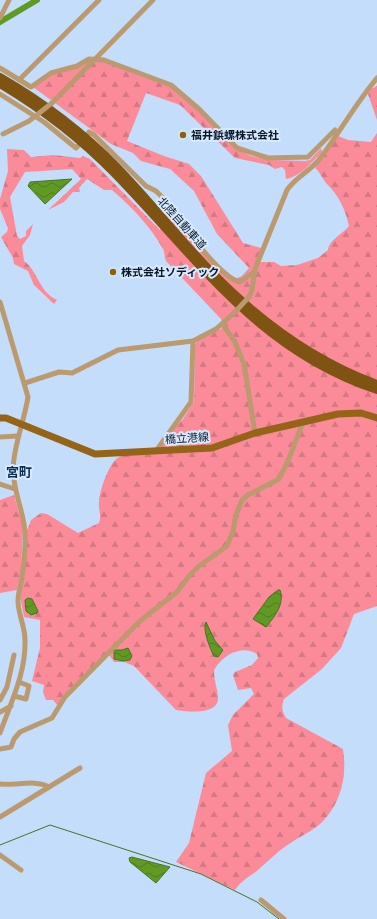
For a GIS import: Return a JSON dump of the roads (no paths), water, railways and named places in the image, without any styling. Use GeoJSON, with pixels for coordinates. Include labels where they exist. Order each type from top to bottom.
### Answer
{"type":"FeatureCollection","features":[{"type":"Feature","properties":{"kind":"highway","name":"北陸自動車道"},"geometry":{"type":"LineString","coordinates":[[0,77],[50,109],[102,152],[208,268],[253,311],[284,335],[319,357],[377,384]]}},
{"type":"Feature","properties":{"kind":"highway","name":"北陸自動車道"},"geometry":{"type":"LineString","coordinates":[[0,84],[47,114],[86,146],[114,173],[219,287],[266,329],[317,362],[377,390]]}},
{"type":"Feature","properties":{"kind":"main road","name":"橋立港線"},"geometry":{"type":"LineString","coordinates":[[0,418],[21,424],[95,454],[212,448],[255,433],[352,413],[377,418]]}},
{"type":"Feature","properties":{"kind":"street"},"geometry":{"type":"LineString","coordinates":[[0,18],[9,0]]}},
{"type":"Feature","properties":{"kind":"street"},"geometry":{"type":"LineString","coordinates":[[20,79],[99,0]]}},
{"type":"Feature","properties":{"kind":"street"},"geometry":{"type":"LineString","coordinates":[[2,135],[29,121],[52,103],[153,0]]}},
{"type":"Feature","properties":{"kind":"street"},"geometry":{"type":"LineString","coordinates":[[0,68],[31,87],[48,74],[77,66],[89,59],[104,60],[171,85],[199,109],[237,148],[268,158],[308,157],[335,130]]}},
{"type":"Feature","properties":{"kind":"street"},"geometry":{"type":"LineString","coordinates":[[25,383],[59,372],[72,373],[118,350],[193,341],[223,325],[249,297],[252,290],[254,272],[266,238],[287,190],[292,183],[315,164],[377,78]]}},
{"type":"Feature","properties":{"kind":"street"},"geometry":{"type":"LineString","coordinates":[[0,94],[44,122],[76,148],[78,146]]}},
{"type":"Feature","properties":{"kind":"street"},"geometry":{"type":"LineString","coordinates":[[88,134],[89,132],[94,135],[146,186],[156,191],[163,198],[199,246],[231,278],[240,282],[254,272]]}},
{"type":"Feature","properties":{"kind":"street"},"geometry":{"type":"LineString","coordinates":[[0,302],[25,383],[28,398],[26,412],[18,436],[14,464],[15,489],[21,507],[25,542],[18,600],[24,625],[25,656],[19,682],[0,733]]}},
{"type":"Feature","properties":{"kind":"street"},"geometry":{"type":"LineString","coordinates":[[223,325],[235,342],[244,364],[255,433]]}},
{"type":"Feature","properties":{"kind":"street"},"geometry":{"type":"LineString","coordinates":[[156,451],[191,402],[193,341]]}},
{"type":"Feature","properties":{"kind":"street"},"geometry":{"type":"LineString","coordinates":[[0,749],[11,747],[14,739],[22,730],[52,718],[65,697],[140,621],[177,592],[199,566],[224,549],[231,540],[236,515],[242,500],[248,495],[279,479],[288,461],[303,422]]}},
{"type":"Feature","properties":{"kind":"street"},"geometry":{"type":"LineString","coordinates":[[0,437],[18,436]]}},
{"type":"Feature","properties":{"kind":"street"},"geometry":{"type":"LineString","coordinates":[[0,484],[15,489]]}},
{"type":"Feature","properties":{"kind":"street"},"geometry":{"type":"LineString","coordinates":[[0,700],[6,687],[14,655]]}},
{"type":"Feature","properties":{"kind":"street"},"geometry":{"type":"LineString","coordinates":[[14,696],[26,699],[30,684],[19,682]]}},
{"type":"Feature","properties":{"kind":"street"},"geometry":{"type":"LineString","coordinates":[[0,712],[11,706]]}},
{"type":"Feature","properties":{"kind":"street"},"geometry":{"type":"LineString","coordinates":[[0,817],[80,768]]}},
{"type":"Feature","properties":{"kind":"street"},"geometry":{"type":"LineString","coordinates":[[0,784],[15,786],[35,783],[49,787]]}},
{"type":"Feature","properties":{"kind":"street"},"geometry":{"type":"LineString","coordinates":[[0,855],[21,870]]}},
{"type":"Feature","properties":{"kind":"street"},"geometry":{"type":"LineString","coordinates":[[260,900],[284,919]]}},
{"type":"Feature","properties":{"kind":"water"},"geometry":{"type":"Polygon","coordinates":[[[72,179],[45,204],[28,186],[30,182],[72,179]]]}},
{"type":"Feature","properties":{"kind":"water"},"geometry":{"type":"Polygon","coordinates":[[[280,590],[281,595],[280,606],[266,627],[253,619],[269,597],[280,590]]]}},
{"type":"Feature","properties":{"kind":"water"},"geometry":{"type":"Polygon","coordinates":[[[28,598],[32,599],[38,611],[37,613],[31,615],[26,611],[25,600],[28,598]]]}},
{"type":"Feature","properties":{"kind":"water"},"geometry":{"type":"Polygon","coordinates":[[[206,622],[215,641],[223,650],[218,657],[214,656],[209,644],[205,629],[206,622]]]}},
{"type":"Feature","properties":{"kind":"water"},"geometry":{"type":"Polygon","coordinates":[[[128,648],[132,656],[130,660],[123,661],[114,659],[114,650],[128,648]]]}},
{"type":"Feature","properties":{"kind":"water"},"geometry":{"type":"Polygon","coordinates":[[[132,857],[170,867],[156,883],[130,862],[129,858],[132,857]]]}},
{"type":"Feature","properties":{"kind":"waterway"},"geometry":{"type":"LineString","coordinates":[[0,22],[37,0]]}},
{"type":"Feature","properties":{"kind":"waterway"},"geometry":{"type":"LineString","coordinates":[[0,845],[50,825],[201,874],[257,902],[279,919]]}},
{"type":"Feature","properties":{"kind":"place","name":"福井鋲螺株式会社"},"geometry":{"type":"Point","coordinates":[183,135]}},
{"type":"Feature","properties":{"kind":"place","name":"株式会社ソディック"},"geometry":{"type":"Point","coordinates":[113,272]}},
{"type":"Feature","properties":{"kind":"district","name":"宮町"},"geometry":{"type":"Point","coordinates":[19,472]}}]}
